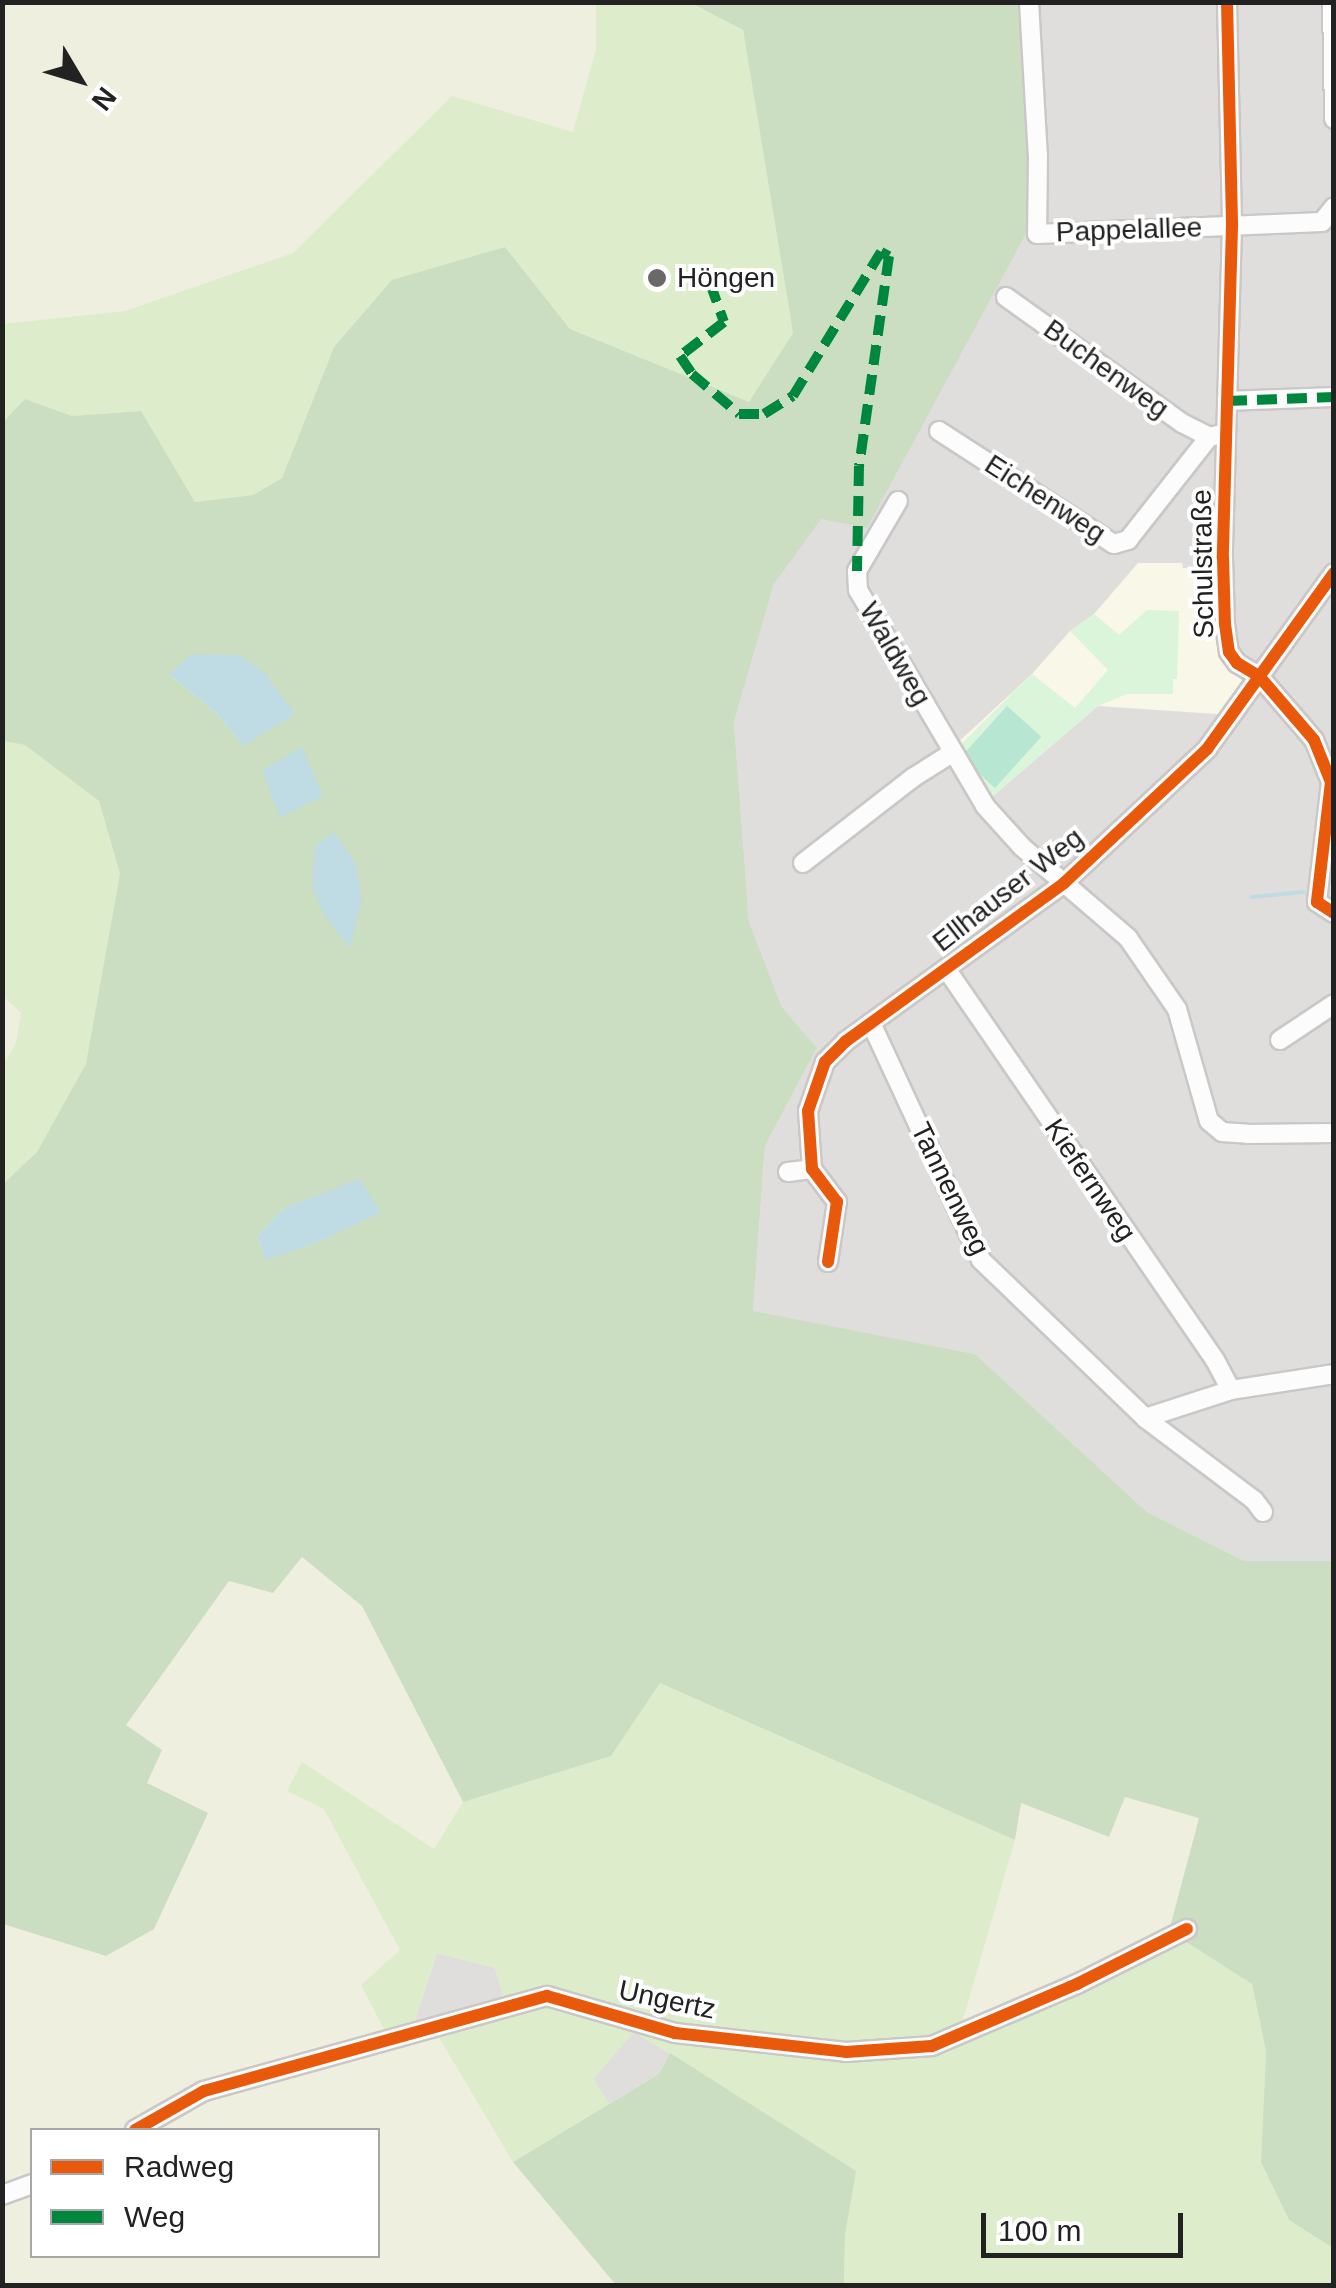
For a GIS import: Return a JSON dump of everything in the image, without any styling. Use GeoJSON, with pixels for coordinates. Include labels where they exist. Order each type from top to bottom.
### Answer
{"type":"FeatureCollection","features":[{"type":"Feature","properties":{"kind":"street","name":"Pappelallee"},"geometry":{"type":"LineString","coordinates":[[1029,2],[1038,156],[1036,234],[1322,222],[1334,207]]}},
{"type":"Feature","properties":{"kind":"street","name":"Schulstraße"},"geometry":{"type":"LineString","coordinates":[[1227,2],[1232,226],[1227,400],[1217,434],[1225,624],[1229,652],[1236,663],[1259,676],[1314,740],[1332,782],[1317,902],[1334,914]]}},
{"type":"Feature","properties":{"kind":"street"},"geometry":{"type":"LineString","coordinates":[[1332,2],[1334,120]]}},
{"type":"Feature","properties":{"kind":"street","name":"Buchenweg"},"geometry":{"type":"LineString","coordinates":[[1006,297],[1182,423],[1217,434]]}},
{"type":"Feature","properties":{"kind":"street"},"geometry":{"type":"LineString","coordinates":[[1227,400],[1334,397]]}},
{"type":"Feature","properties":{"kind":"street","name":"Eichenweg"},"geometry":{"type":"LineString","coordinates":[[938,431],[1114,544],[1128,540],[1217,434]]}},
{"type":"Feature","properties":{"kind":"street","name":"Waldweg"},"geometry":{"type":"LineString","coordinates":[[898,501],[857,571],[858,590],[985,806],[1022,847],[1128,938],[1177,1009],[1209,1121],[1222,1132],[1275,1136],[1334,1133]]}},
{"type":"Feature","properties":{"kind":"street","name":"Ellhauser Weg"},"geometry":{"type":"LineString","coordinates":[[828,1262],[836,1202],[812,1168],[808,1111],[826,1062],[846,1040],[948,970],[1064,882],[1208,749],[1334,573]]}},
{"type":"Feature","properties":{"kind":"street"},"geometry":{"type":"LineString","coordinates":[[803,863],[952,753]]}},
{"type":"Feature","properties":{"kind":"street","name":"Kiefernweg"},"geometry":{"type":"LineString","coordinates":[[948,970],[1215,1360],[1231,1390]]}},
{"type":"Feature","properties":{"kind":"street"},"geometry":{"type":"LineString","coordinates":[[1280,1040],[1334,1004]]}},
{"type":"Feature","properties":{"kind":"street","name":"Tannenweg"},"geometry":{"type":"LineString","coordinates":[[871,1023],[982,1260],[1144,1418],[1254,1500],[1263,1512]]}},
{"type":"Feature","properties":{"kind":"street"},"geometry":{"type":"LineString","coordinates":[[788,1172],[812,1168]]}},
{"type":"Feature","properties":{"kind":"street"},"geometry":{"type":"LineString","coordinates":[[1144,1418],[1231,1390],[1334,1374]]}},
{"type":"Feature","properties":{"kind":"street","name":"Ungertz"},"geometry":{"type":"LineString","coordinates":[[139,2128],[204,2091],[547,1996],[675,2033],[846,2052],[932,2046],[1077,1984],[1187,1929]]}},
{"type":"Feature","properties":{"kind":"street"},"geometry":{"type":"LineString","coordinates":[[2,2194],[30,2185]]}},
{"type":"Feature","properties":{"kind":"shaded area"},"geometry":{"type":"Polygon","coordinates":[[[1018,3],[1333,3],[1333,1561],[1244,1561],[1147,1512],[975,1354],[753,1312],[765,1146],[817,1048],[782,1007],[749,922],[734,722],[774,584],[1034,192],[1018,3]]]}},
{"type":"Feature","properties":{"kind":"shaded area"},"geometry":{"type":"Polygon","coordinates":[[[1223,558],[1229,651],[1259,676],[1231,715],[1098,706],[993,796],[954,746],[1032,674],[1070,631],[1094,614],[1138,563],[1182,563],[1183,568],[1199,569],[1223,558]]]}},
{"type":"Feature","properties":{"kind":"shaded area"},"geometry":{"type":"Polygon","coordinates":[[[437,1953],[495,1968],[504,1998],[414,2023],[437,1953]]]}},
{"type":"Feature","properties":{"kind":"shaded area"},"geometry":{"type":"Polygon","coordinates":[[[634,2031],[670,2053],[659,2074],[609,2104],[593,2079],[634,2031]]]}},
{"type":"Feature","properties":{"kind":"green space"},"geometry":{"type":"Polygon","coordinates":[[[2,3],[596,3],[596,49],[573,133],[452,96],[293,253],[125,311],[3,324],[2,3]]]}},
{"type":"Feature","properties":{"kind":"green space"},"geometry":{"type":"Polygon","coordinates":[[[596,3],[691,3],[743,30],[793,334],[749,403],[570,329],[505,247],[334,347],[282,478],[253,495],[195,502],[140,411],[72,416],[25,399],[3,422],[3,324],[125,311],[293,253],[452,96],[573,132],[596,49],[596,3]]]}},
{"type":"Feature","properties":{"kind":"green space"},"geometry":{"type":"Polygon","coordinates":[[[691,3],[1018,3],[1034,192],[1029,228],[867,528],[821,519],[774,584],[734,722],[749,922],[782,1007],[817,1048],[765,1146],[753,1311],[975,1354],[1147,1512],[1244,1561],[1333,1561],[1333,2248],[1289,2220],[1261,2162],[1266,2051],[1252,1984],[1169,1931],[1199,1818],[1125,1797],[1109,1837],[1021,1803],[1015,1840],[660,1683],[611,1756],[463,1802],[362,1606],[302,1557],[273,1593],[229,1581],[126,1725],[162,1750],[147,1783],[208,1813],[154,1929],[106,1956],[3,1924],[3,1184],[37,1152],[86,1064],[120,874],[99,801],[25,745],[3,741],[3,422],[25,399],[72,416],[141,411],[195,502],[253,495],[282,478],[334,347],[392,280],[505,247],[570,329],[749,402],[793,333],[743,30],[691,3]],[[264,672],[169,674],[216,713],[243,746],[264,672]],[[359,1180],[284,1208],[257,1236],[265,1259],[321,1241],[380,1212],[359,1180]]]}},
{"type":"Feature","properties":{"kind":"green space"},"geometry":{"type":"Polygon","coordinates":[[[1147,610],[1179,611],[1173,694],[1127,694],[1098,706],[993,796],[952,753],[1032,674],[1075,708],[1108,670],[1070,631],[1094,614],[1119,635],[1147,610]]]}},
{"type":"Feature","properties":{"kind":"green space"},"geometry":{"type":"Polygon","coordinates":[[[1007,706],[1041,737],[995,788],[961,757],[1007,706]]]}},
{"type":"Feature","properties":{"kind":"green space"},"geometry":{"type":"Polygon","coordinates":[[[3,741],[25,745],[99,801],[120,874],[87,1064],[37,1152],[3,1184],[3,1065],[16,1043],[21,1013],[3,996],[3,741]]]}},
{"type":"Feature","properties":{"kind":"green space"},"geometry":{"type":"Polygon","coordinates":[[[3,996],[21,1012],[17,1043],[3,1065],[3,996]]]}},
{"type":"Feature","properties":{"kind":"green space"},"geometry":{"type":"Polygon","coordinates":[[[301,1557],[362,1606],[463,1802],[434,1850],[303,1763],[400,1950],[361,1986],[394,2048],[438,2036],[513,2162],[616,2285],[3,2285],[2,1924],[106,1956],[147,1783],[125,1725],[229,1580],[301,1557]]]}},
{"type":"Feature","properties":{"kind":"green space"},"geometry":{"type":"Polygon","coordinates":[[[660,1683],[1015,1840],[962,2023],[1169,1931],[1252,1984],[1266,2051],[1261,2162],[1289,2220],[1333,2248],[1333,2285],[844,2285],[845,2235],[855,2171],[634,2032],[593,2079],[609,2104],[513,2162],[438,2036],[509,2017],[495,1968],[437,1953],[414,2023],[385,2031],[361,1985],[400,1950],[324,1809],[287,1791],[302,1762],[434,1849],[463,1802],[611,1756],[660,1683]]]}},
{"type":"Feature","properties":{"kind":"green space"},"geometry":{"type":"Polygon","coordinates":[[[1124,1797],[1199,1818],[1169,1931],[961,2024],[1015,1840],[1020,1803],[1108,1837],[1124,1797]]]}},
{"type":"Feature","properties":{"kind":"green space"},"geometry":{"type":"Polygon","coordinates":[[[670,2053],[856,2171],[845,2235],[844,2285],[616,2285],[513,2162],[659,2074],[670,2053]]]}},
{"type":"Feature","properties":{"kind":"water"},"geometry":{"type":"Polygon","coordinates":[[[191,654],[239,655],[264,672],[295,714],[243,746],[216,713],[169,674],[191,654]]]}},
{"type":"Feature","properties":{"kind":"water"},"geometry":{"type":"Polygon","coordinates":[[[302,747],[323,796],[280,818],[262,770],[302,747]]]}},
{"type":"Feature","properties":{"kind":"water"},"geometry":{"type":"Polygon","coordinates":[[[334,832],[355,862],[362,899],[350,948],[325,917],[312,887],[315,846],[334,832]]]}},
{"type":"Feature","properties":{"kind":"water"},"geometry":{"type":"Polygon","coordinates":[[[359,1179],[381,1212],[321,1241],[265,1260],[257,1236],[284,1208],[359,1179]]]}},
{"type":"Feature","properties":{"kind":"waterway"},"geometry":{"type":"LineString","coordinates":[[1252,897],[1304,892]]}},
{"type":"Feature","properties":{"kind":"marked path"},"geometry":{"type":"LineString","coordinates":[[710,283],[724,322],[680,356],[692,374],[739,414],[764,414],[793,396],[881,252],[889,256],[859,466],[857,571]]}},
{"type":"Feature","properties":{"kind":"marked path"},"geometry":{"type":"LineString","coordinates":[[1227,401],[1334,397]]}},
{"type":"Feature","properties":{"kind":"cycle path"},"geometry":{"type":"LineString","coordinates":[[1227,2],[1232,226],[1223,558],[1225,624],[1229,652],[1237,663],[1259,676],[1314,740],[1331,782],[1317,902],[1334,913]]}},
{"type":"Feature","properties":{"kind":"cycle path"},"geometry":{"type":"LineString","coordinates":[[828,1262],[837,1202],[812,1169],[808,1111],[825,1062],[846,1041],[1064,883],[1207,749],[1334,573]]}},
{"type":"Feature","properties":{"kind":"cycle path"},"geometry":{"type":"LineString","coordinates":[[139,2128],[204,2091],[547,1996],[675,2033],[846,2052],[932,2046],[1077,1984],[1187,1929]]}},
{"type":"Feature","properties":{"kind":"place","name":"Höngen"},"geometry":{"type":"Point","coordinates":[657,278]}}]}
